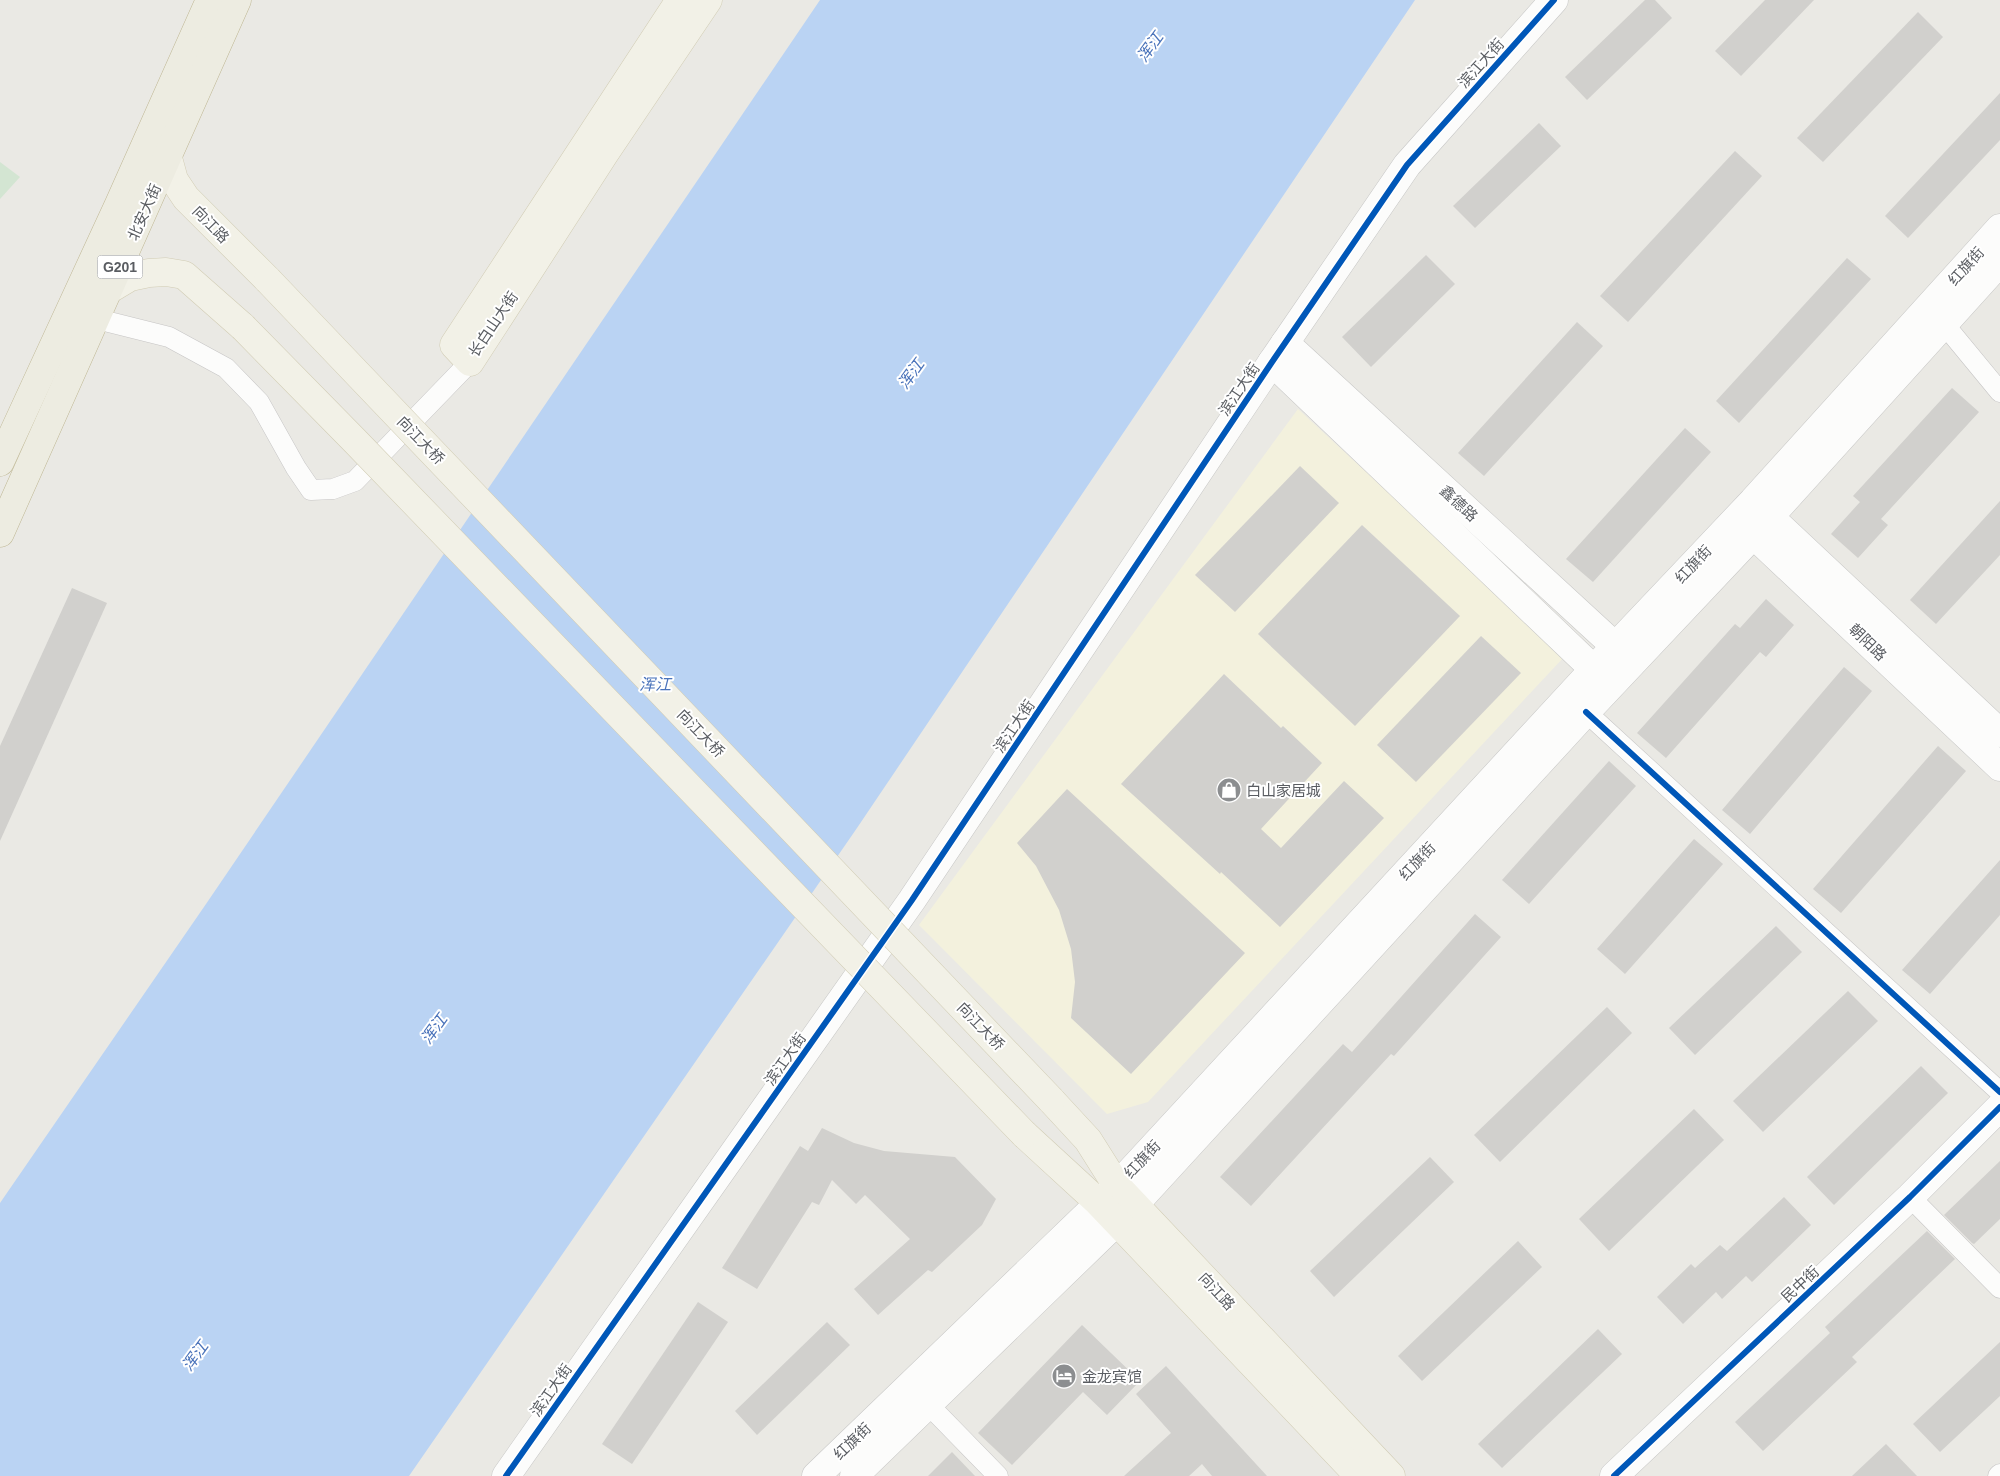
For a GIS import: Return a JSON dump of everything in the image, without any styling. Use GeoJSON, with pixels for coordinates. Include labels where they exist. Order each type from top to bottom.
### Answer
{"type":"FeatureCollection","features":[{"type":"Feature","properties":{"kind":"highway","name":"北安大街"},"geometry":{"type":"LineString","coordinates":[[0,462],[116,212],[210,0]]}},
{"type":"Feature","properties":{"kind":"highway","name":"北安大街"},"geometry":{"type":"LineString","coordinates":[[0,533],[238,0]]}},
{"type":"Feature","properties":{"kind":"main road","name":"长白山大街"},"geometry":{"type":"LineString","coordinates":[[680,0],[454,345],[470,362],[600,161],[708,0]]}},
{"type":"Feature","properties":{"kind":"main road","name":"向江路"},"geometry":{"type":"LineString","coordinates":[[168,158],[174,180],[186,198],[268,280]]}},
{"type":"Feature","properties":{"kind":"main road","name":"向江路"},"geometry":{"type":"LineString","coordinates":[[110,289],[130,277],[149,273],[166,272],[184,275],[243,327],[1024,1134],[1117,1203],[1391,1476]]}},
{"type":"Feature","properties":{"kind":"main road","name":"向江大桥"},"geometry":{"type":"LineString","coordinates":[[268,280],[1051,1100]]}},
{"type":"Feature","properties":{"kind":"main road","name":"向江路"},"geometry":{"type":"LineString","coordinates":[[1051,1100],[1088,1140],[1117,1203],[1359,1476]]}},
{"type":"Feature","properties":{"kind":"street","name":"滨江大街"},"geometry":{"type":"LineString","coordinates":[[506,1476],[912,900],[1407,165],[1554,0]]}},
{"type":"Feature","properties":{"kind":"street","name":"红旗街"},"geometry":{"type":"LineString","coordinates":[[816,1476],[910,1385],[1117,1203],[1602,677],[1753,518],[2000,228]]}},
{"type":"Feature","properties":{"kind":"street"},"geometry":{"type":"LineString","coordinates":[[1753,518],[1944,324],[2000,262]]}},
{"type":"Feature","properties":{"kind":"street"},"geometry":{"type":"LineString","coordinates":[[97,319],[169,337],[226,368],[259,402],[296,468],[311,490],[333,489],[355,480],[470,362]]}},
{"type":"Feature","properties":{"kind":"street"},"geometry":{"type":"LineString","coordinates":[[1944,324],[2000,392]]}},
{"type":"Feature","properties":{"kind":"street","name":"鑫德路"},"geometry":{"type":"LineString","coordinates":[[1279,353],[1624,654]]}},
{"type":"Feature","properties":{"kind":"street","name":"鑫德路"},"geometry":{"type":"LineString","coordinates":[[1279,353],[1602,677]]}},
{"type":"Feature","properties":{"kind":"street","name":"朝阳路"},"geometry":{"type":"LineString","coordinates":[[1753,518],[2000,733]]}},
{"type":"Feature","properties":{"kind":"street","name":"朝阳路"},"geometry":{"type":"LineString","coordinates":[[1753,518],[2000,767]]}},
{"type":"Feature","properties":{"kind":"street"},"geometry":{"type":"LineString","coordinates":[[854,1476],[928,1404],[1117,1203],[1586,712],[1602,677]]}},
{"type":"Feature","properties":{"kind":"street"},"geometry":{"type":"LineString","coordinates":[[1586,712],[2000,1092]]}},
{"type":"Feature","properties":{"kind":"street","name":"民中街"},"geometry":{"type":"LineString","coordinates":[[1614,1476],[1910,1197],[2000,1107]]}},
{"type":"Feature","properties":{"kind":"street"},"geometry":{"type":"LineString","coordinates":[[1910,1197],[2000,1288]]}},
{"type":"Feature","properties":{"kind":"street"},"geometry":{"type":"LineString","coordinates":[[910,1385],[998,1476]]}},
{"type":"Feature","properties":{"kind":"shaded area","name":"白山家居城"},"geometry":{"type":"Polygon","coordinates":[[[1298,409],[1565,656],[1148,1102],[1107,1114],[919,925],[1298,409]]]}},
{"type":"Feature","properties":{"kind":"green space"},"geometry":{"type":"Polygon","coordinates":[[[0,162],[20,177],[0,199],[0,162]]]}},
{"type":"Feature","properties":{"kind":"water","name":"浑江"},"geometry":{"type":"Polygon","coordinates":[[[820,0],[1415,0],[857,828],[409,1476],[0,1476],[0,1203],[206,904],[820,0]]]}},
{"type":"Feature","properties":{"kind":"building"},"geometry":{"type":"Polygon","coordinates":[[[1645,0],[1655,0],[1672,18],[1587,100],[1565,77],[1645,0]]]}},
{"type":"Feature","properties":{"kind":"building"},"geometry":{"type":"Polygon","coordinates":[[[1765,0],[1814,0],[1741,76],[1715,51],[1765,0]]]}},
{"type":"Feature","properties":{"kind":"building"},"geometry":{"type":"Polygon","coordinates":[[[1918,12],[1943,37],[1823,162],[1797,138],[1918,12]]]}},
{"type":"Feature","properties":{"kind":"building"},"geometry":{"type":"Polygon","coordinates":[[[2000,93],[2000,140],[1908,238],[1885,216],[2000,93]]]}},
{"type":"Feature","properties":{"kind":"building"},"geometry":{"type":"Polygon","coordinates":[[[1539,123],[1561,146],[1475,228],[1453,206],[1539,123]]]}},
{"type":"Feature","properties":{"kind":"building"},"geometry":{"type":"Polygon","coordinates":[[[1735,151],[1762,176],[1628,322],[1600,296],[1735,151]]]}},
{"type":"Feature","properties":{"kind":"building"},"geometry":{"type":"Polygon","coordinates":[[[1426,255],[1455,284],[1371,367],[1342,337],[1426,255]]]}},
{"type":"Feature","properties":{"kind":"building"},"geometry":{"type":"Polygon","coordinates":[[[1847,258],[1871,279],[1739,423],[1716,401],[1847,258]]]}},
{"type":"Feature","properties":{"kind":"building"},"geometry":{"type":"Polygon","coordinates":[[[1577,322],[1603,346],[1484,476],[1458,453],[1577,322]]]}},
{"type":"Feature","properties":{"kind":"building"},"geometry":{"type":"Polygon","coordinates":[[[1952,388],[1979,412],[1881,519],[1888,525],[1858,558],[1831,534],[1860,502],[1853,496],[1952,388]]]}},
{"type":"Feature","properties":{"kind":"building"},"geometry":{"type":"Polygon","coordinates":[[[1685,428],[1711,452],[1593,582],[1566,559],[1685,428]]]}},
{"type":"Feature","properties":{"kind":"building"},"geometry":{"type":"Polygon","coordinates":[[[1300,466],[1339,503],[1235,612],[1195,575],[1300,466]]]}},
{"type":"Feature","properties":{"kind":"building"},"geometry":{"type":"Polygon","coordinates":[[[2000,501],[2000,555],[1936,624],[1910,600],[2000,501]]]}},
{"type":"Feature","properties":{"kind":"building"},"geometry":{"type":"Polygon","coordinates":[[[1362,525],[1460,616],[1355,726],[1258,634],[1362,525]]]}},
{"type":"Feature","properties":{"kind":"building"},"geometry":{"type":"Polygon","coordinates":[[[72,588],[107,603],[0,841],[0,746],[72,588]]]}},
{"type":"Feature","properties":{"kind":"building"},"geometry":{"type":"Polygon","coordinates":[[[1766,599],[1794,625],[1766,657],[1760,652],[1666,758],[1637,733],[1735,624],[1740,628],[1766,599]]]}},
{"type":"Feature","properties":{"kind":"building"},"geometry":{"type":"Polygon","coordinates":[[[1481,636],[1521,673],[1416,782],[1377,745],[1481,636]]]}},
{"type":"Feature","properties":{"kind":"building"},"geometry":{"type":"Polygon","coordinates":[[[1844,667],[1872,691],[1750,834],[1722,810],[1844,667]]]}},
{"type":"Feature","properties":{"kind":"building"},"geometry":{"type":"Polygon","coordinates":[[[1224,674],[1281,728],[1283,726],[1322,763],[1261,829],[1281,848],[1344,781],[1384,818],[1280,927],[1121,784],[1224,674]]]}},
{"type":"Feature","properties":{"kind":"building"},"geometry":{"type":"Polygon","coordinates":[[[1938,746],[1966,771],[1841,913],[1813,889],[1938,746]]]}},
{"type":"Feature","properties":{"kind":"building"},"geometry":{"type":"Polygon","coordinates":[[[1609,761],[1636,786],[1529,904],[1502,880],[1609,761]]]}},
{"type":"Feature","properties":{"kind":"building"},"geometry":{"type":"Polygon","coordinates":[[[1067,789],[1245,953],[1131,1074],[1071,1018],[1075,982],[1071,949],[1059,910],[1036,866],[1017,843],[1067,789]]]}},
{"type":"Feature","properties":{"kind":"building"},"geometry":{"type":"Polygon","coordinates":[[[1694,839],[1723,864],[1625,974],[1597,949],[1694,839]]]}},
{"type":"Feature","properties":{"kind":"building"},"geometry":{"type":"Polygon","coordinates":[[[2000,860],[2000,915],[1930,994],[1902,970],[2000,860]]]}},
{"type":"Feature","properties":{"kind":"building"},"geometry":{"type":"Polygon","coordinates":[[[1475,914],[1501,937],[1394,1056],[1391,1054],[1251,1206],[1220,1177],[1343,1044],[1352,1052],[1475,914]]]}},
{"type":"Feature","properties":{"kind":"building"},"geometry":{"type":"Polygon","coordinates":[[[1776,926],[1802,952],[1695,1055],[1669,1028],[1776,926]]]}},
{"type":"Feature","properties":{"kind":"building"},"geometry":{"type":"Polygon","coordinates":[[[1848,991],[1878,1021],[1763,1132],[1733,1101],[1848,991]]]}},
{"type":"Feature","properties":{"kind":"building"},"geometry":{"type":"Polygon","coordinates":[[[1607,1007],[1632,1033],[1500,1162],[1474,1135],[1607,1007]]]}},
{"type":"Feature","properties":{"kind":"building"},"geometry":{"type":"Polygon","coordinates":[[[1921,1066],[1948,1093],[1834,1205],[1807,1177],[1921,1066]]]}},
{"type":"Feature","properties":{"kind":"building"},"geometry":{"type":"Polygon","coordinates":[[[1694,1109],[1724,1140],[1609,1251],[1579,1219],[1694,1109]]]}},
{"type":"Feature","properties":{"kind":"building"},"geometry":{"type":"Polygon","coordinates":[[[822,1128],[854,1143],[884,1151],[955,1157],[996,1199],[982,1225],[932,1272],[928,1270],[878,1315],[854,1289],[910,1239],[865,1195],[856,1204],[832,1180],[819,1205],[812,1202],[757,1289],[722,1268],[800,1146],[808,1151],[822,1128]]]}},
{"type":"Feature","properties":{"kind":"building"},"geometry":{"type":"Polygon","coordinates":[[[1430,1157],[1454,1182],[1334,1297],[1310,1271],[1430,1157]]]}},
{"type":"Feature","properties":{"kind":"building"},"geometry":{"type":"Polygon","coordinates":[[[2000,1161],[2000,1219],[1974,1244],[1944,1215],[2000,1161]]]}},
{"type":"Feature","properties":{"kind":"building"},"geometry":{"type":"Polygon","coordinates":[[[1784,1197],[1811,1225],[1752,1282],[1746,1276],[1722,1299],[1716,1292],[1683,1324],[1657,1297],[1691,1264],[1695,1268],[1720,1245],[1727,1251],[1784,1197]]]}},
{"type":"Feature","properties":{"kind":"building"},"geometry":{"type":"Polygon","coordinates":[[[1927,1231],[1955,1259],[1852,1357],[1857,1362],[1763,1451],[1735,1422],[1830,1333],[1825,1327],[1927,1231]]]}},
{"type":"Feature","properties":{"kind":"building"},"geometry":{"type":"Polygon","coordinates":[[[1518,1241],[1542,1267],[1422,1381],[1398,1356],[1518,1241]]]}},
{"type":"Feature","properties":{"kind":"building"},"geometry":{"type":"Polygon","coordinates":[[[698,1302],[728,1322],[632,1464],[602,1444],[698,1302]]]}},
{"type":"Feature","properties":{"kind":"building"},"geometry":{"type":"Polygon","coordinates":[[[827,1322],[850,1345],[757,1435],[735,1411],[827,1322]]]}},
{"type":"Feature","properties":{"kind":"building"},"geometry":{"type":"Polygon","coordinates":[[[1082,1325],[1140,1381],[1107,1415],[1083,1392],[1012,1465],[978,1433],[1082,1325]]]}},
{"type":"Feature","properties":{"kind":"building"},"geometry":{"type":"Polygon","coordinates":[[[1598,1329],[1622,1354],[1502,1468],[1478,1444],[1598,1329]]]}},
{"type":"Feature","properties":{"kind":"building"},"geometry":{"type":"Polygon","coordinates":[[[2000,1342],[2000,1396],[1940,1452],[1913,1424],[2000,1342]]]}},
{"type":"Feature","properties":{"kind":"building"},"geometry":{"type":"Polygon","coordinates":[[[1166,1366],[1267,1476],[1212,1476],[1202,1464],[1189,1476],[1124,1476],[1171,1433],[1136,1394],[1166,1366]]]}},
{"type":"Feature","properties":{"kind":"building"},"geometry":{"type":"Polygon","coordinates":[[[1886,1444],[1917,1476],[1852,1476],[1886,1444]]]}},
{"type":"Feature","properties":{"kind":"building"},"geometry":{"type":"Polygon","coordinates":[[[952,1452],[975,1476],[928,1476],[952,1452]]]}},
{"type":"Feature","properties":{"kind":"cycle path"},"geometry":{"type":"LineString","coordinates":[[506,1476],[912,900],[1272,362],[1407,165],[1554,0]]}},
{"type":"Feature","properties":{"kind":"cycle path"},"geometry":{"type":"LineString","coordinates":[[1586,712],[2000,1092]]}},
{"type":"Feature","properties":{"kind":"cycle path"},"geometry":{"type":"LineString","coordinates":[[1614,1476],[1910,1197],[2000,1107]]}},
{"type":"Feature","properties":{"kind":"place","name":"白山家居城"},"geometry":{"type":"Point","coordinates":[1229,790]}},
{"type":"Feature","properties":{"kind":"place","name":"金龙宾馆"},"geometry":{"type":"Point","coordinates":[1064,1376]}}]}
